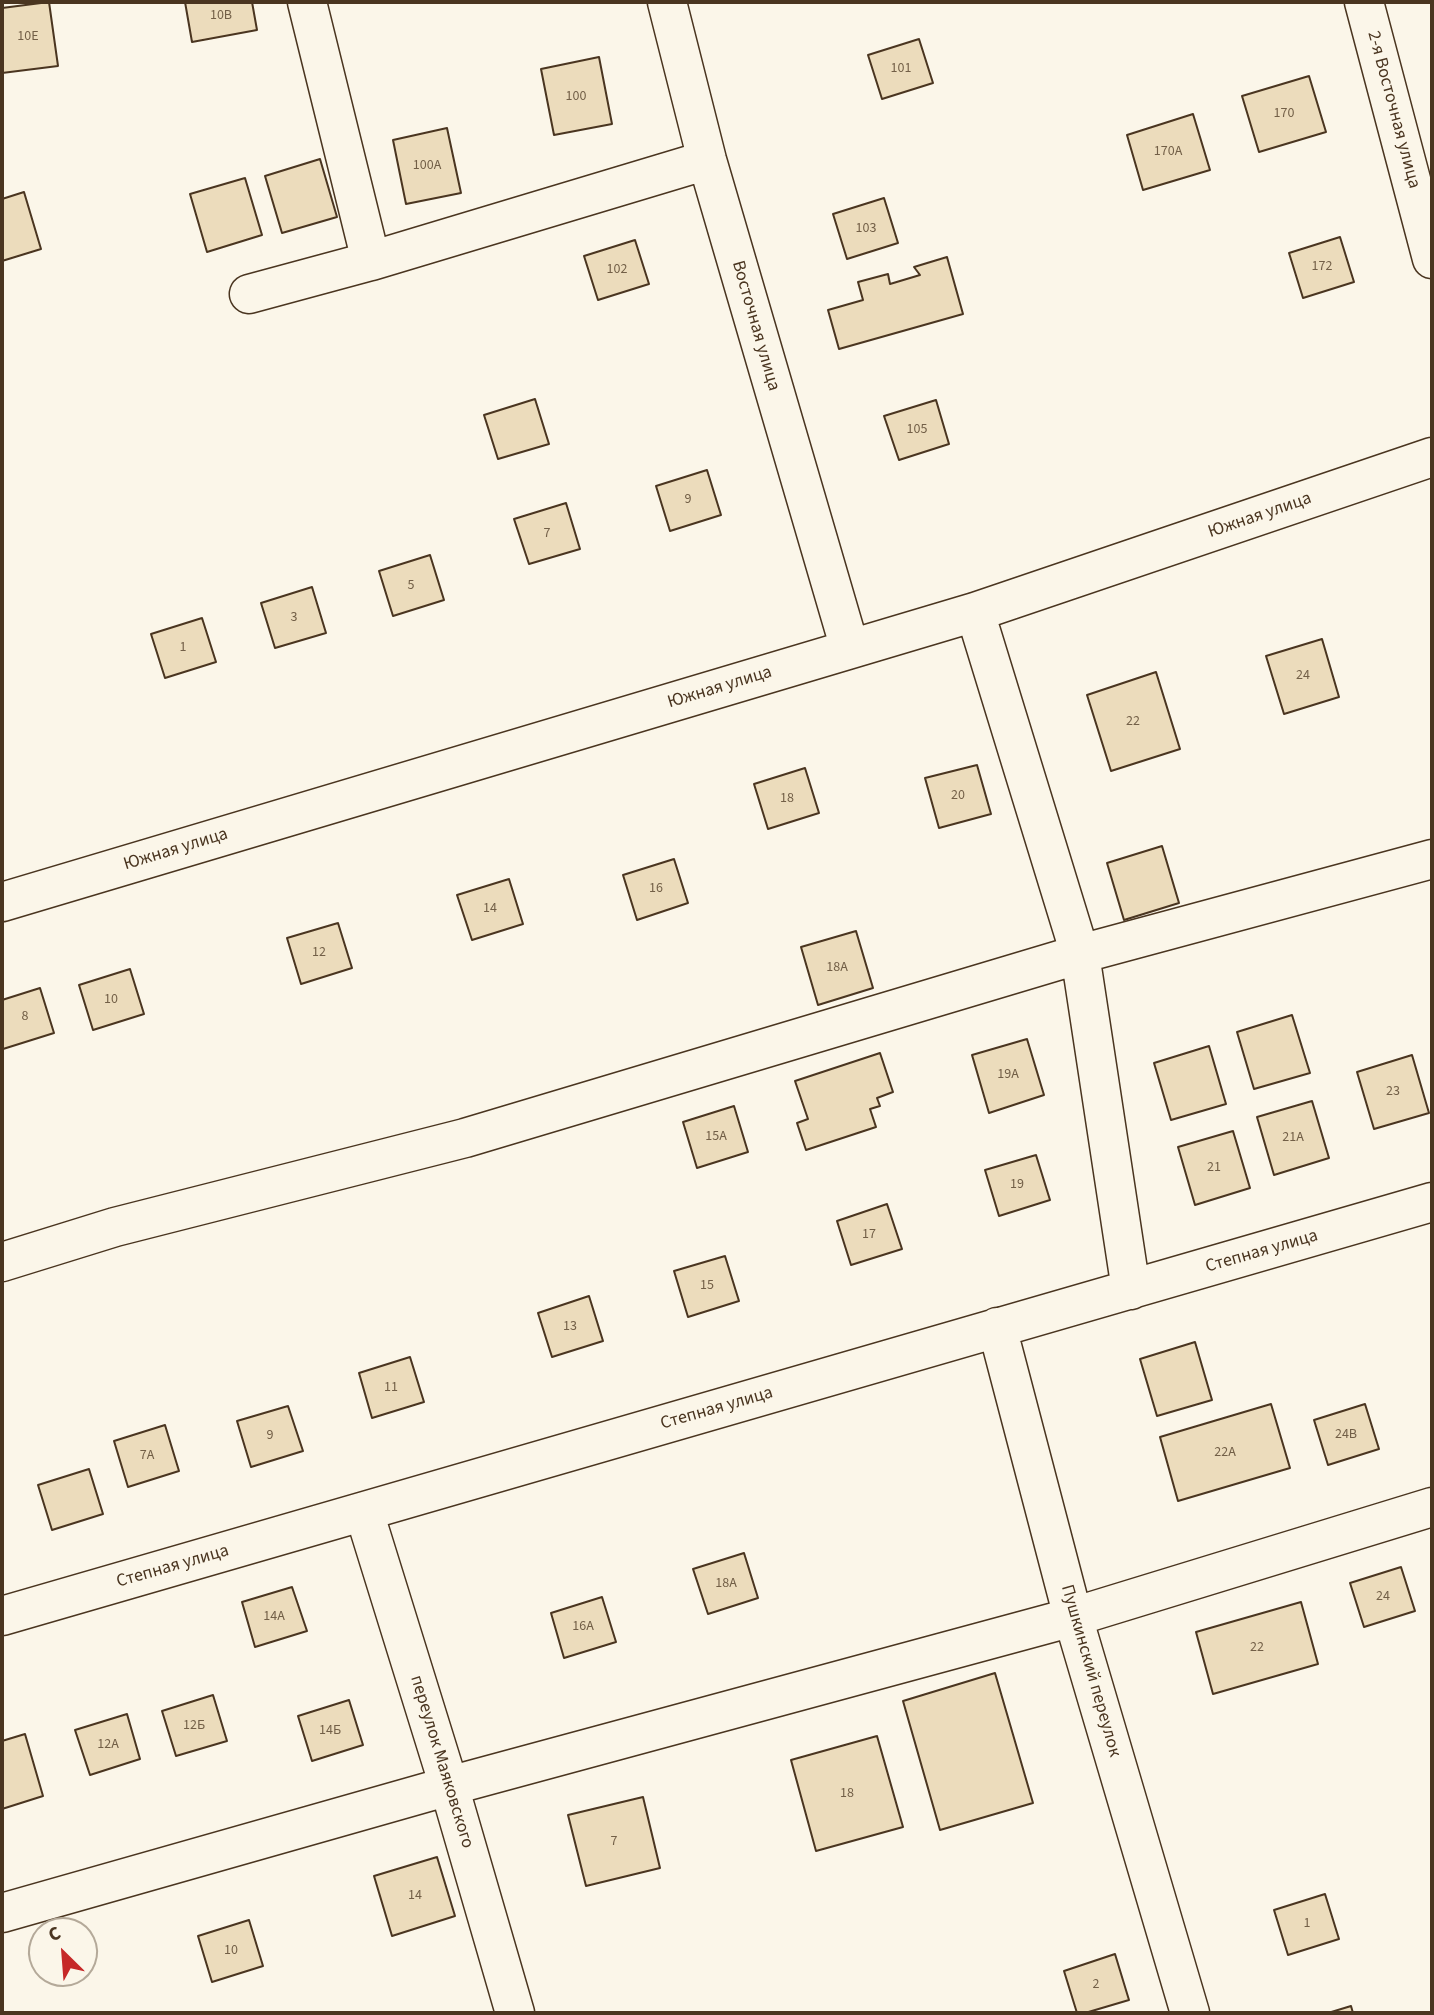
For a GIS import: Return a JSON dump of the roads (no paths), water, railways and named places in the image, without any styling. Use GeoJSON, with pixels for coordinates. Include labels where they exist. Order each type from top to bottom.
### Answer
{"type":"FeatureCollection","features":[{"type":"Feature","properties":{"kind":"street"},"geometry":{"type":"LineString","coordinates":[[307,2],[371,261]]}},
{"type":"Feature","properties":{"kind":"street","name":"Восточная улица"},"geometry":{"type":"LineString","coordinates":[[667,2],[707,160],[849,649]]}},
{"type":"Feature","properties":{"kind":"street","name":"2-я Восточная улица"},"geometry":{"type":"LineString","coordinates":[[1364,2],[1432,259]]}},
{"type":"Feature","properties":{"kind":"street"},"geometry":{"type":"LineString","coordinates":[[249,295],[707,160]]}},
{"type":"Feature","properties":{"kind":"street","name":"Южная улица"},"geometry":{"type":"LineString","coordinates":[[2,902],[975,612],[1432,457]]}},
{"type":"Feature","properties":{"kind":"street"},"geometry":{"type":"LineString","coordinates":[[975,612],[1080,954],[1131,1290]]}},
{"type":"Feature","properties":{"kind":"street"},"geometry":{"type":"LineString","coordinates":[[2,1262],[115,1227],[465,1138],[1080,954],[1432,859]]}},
{"type":"Feature","properties":{"kind":"street","name":"Степная улица"},"geometry":{"type":"LineString","coordinates":[[2,1616],[1432,1202]]}},
{"type":"Feature","properties":{"kind":"street","name":"Пушкинский переулок"},"geometry":{"type":"LineString","coordinates":[[998,1327],[1073,1617],[1190,2013]]}},
{"type":"Feature","properties":{"kind":"street"},"geometry":{"type":"LineString","coordinates":[[2,1913],[449,1786],[1073,1617],[1432,1507]]}},
{"type":"Feature","properties":{"kind":"street","name":"переулок Маяковского"},"geometry":{"type":"LineString","coordinates":[[364,1512],[449,1786],[515,2013]]}}]}
